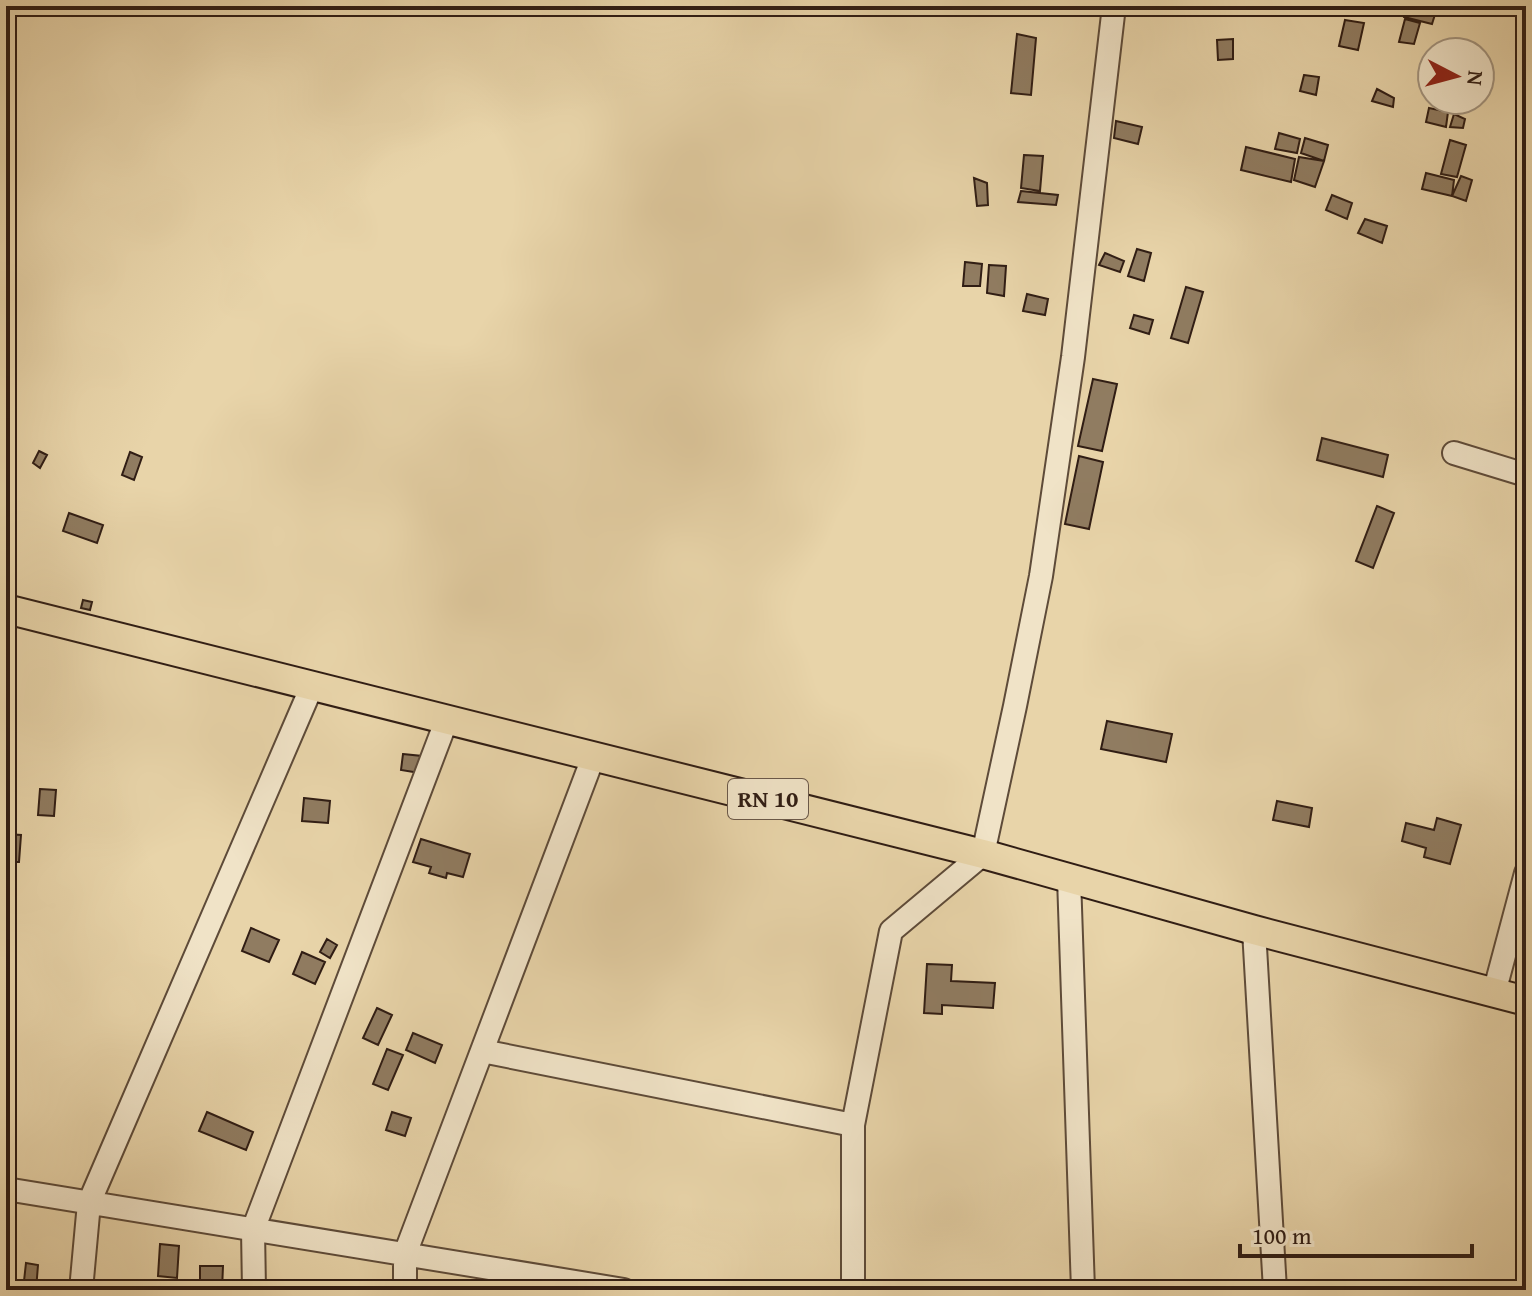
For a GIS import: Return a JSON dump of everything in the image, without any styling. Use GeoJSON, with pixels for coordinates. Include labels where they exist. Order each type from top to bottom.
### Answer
{"type":"FeatureCollection","features":[{"type":"Feature","properties":{"kind":"main road","name":"RN 10"},"geometry":{"type":"LineString","coordinates":[[6,609],[983,854],[1254,930],[1526,1001]]}},
{"type":"Feature","properties":{"kind":"street"},"geometry":{"type":"LineString","coordinates":[[853,1290],[853,1125],[891,931],[983,854],[1041,576],[1073,357],[1114,6]]}},
{"type":"Feature","properties":{"kind":"street"},"geometry":{"type":"LineString","coordinates":[[1454,453],[1526,475]]}},
{"type":"Feature","properties":{"kind":"street"},"geometry":{"type":"LineString","coordinates":[[81,1290],[89,1203],[312,686]]}},
{"type":"Feature","properties":{"kind":"street"},"geometry":{"type":"LineString","coordinates":[[254,1290],[253,1230],[447,719]]}},
{"type":"Feature","properties":{"kind":"street"},"geometry":{"type":"LineString","coordinates":[[405,1290],[405,1254],[594,755]]}},
{"type":"Feature","properties":{"kind":"street"},"geometry":{"type":"LineString","coordinates":[[1494,993],[1526,873]]}},
{"type":"Feature","properties":{"kind":"street"},"geometry":{"type":"LineString","coordinates":[[1069,878],[1083,1290]]}},
{"type":"Feature","properties":{"kind":"street"},"geometry":{"type":"LineString","coordinates":[[1254,930],[1275,1290]]}},
{"type":"Feature","properties":{"kind":"street"},"geometry":{"type":"LineString","coordinates":[[482,1051],[853,1125]]}},
{"type":"Feature","properties":{"kind":"street"},"geometry":{"type":"LineString","coordinates":[[6,1189],[624,1290]]}},
{"type":"Feature","properties":{"kind":"building"},"geometry":{"type":"Polygon","coordinates":[[[1406,6],[1437,8],[1432,24],[1404,17],[1406,6]]]}},
{"type":"Feature","properties":{"kind":"building"},"geometry":{"type":"Polygon","coordinates":[[[1465,6],[1478,6],[1476,14],[1463,12],[1465,6]]]}},
{"type":"Feature","properties":{"kind":"building"},"geometry":{"type":"Polygon","coordinates":[[[1405,19],[1420,23],[1414,44],[1399,42],[1405,19]]]}},
{"type":"Feature","properties":{"kind":"building"},"geometry":{"type":"Polygon","coordinates":[[[1345,20],[1364,23],[1358,50],[1339,46],[1345,20]]]}},
{"type":"Feature","properties":{"kind":"building"},"geometry":{"type":"Polygon","coordinates":[[[1017,34],[1036,38],[1031,95],[1011,93],[1017,34]]]}},
{"type":"Feature","properties":{"kind":"building"},"geometry":{"type":"Polygon","coordinates":[[[1233,39],[1233,59],[1218,60],[1217,40],[1233,39]]]}},
{"type":"Feature","properties":{"kind":"building"},"geometry":{"type":"Polygon","coordinates":[[[1304,75],[1319,77],[1316,95],[1300,91],[1304,75]]]}},
{"type":"Feature","properties":{"kind":"building"},"geometry":{"type":"Polygon","coordinates":[[[1377,89],[1394,98],[1393,107],[1372,101],[1377,89]]]}},
{"type":"Feature","properties":{"kind":"building"},"geometry":{"type":"Polygon","coordinates":[[[1427,116],[1447,116],[1446,127],[1426,122],[1427,116]]]}},
{"type":"Feature","properties":{"kind":"building"},"geometry":{"type":"Polygon","coordinates":[[[1453,116],[1465,119],[1463,128],[1450,127],[1453,116]]]}},
{"type":"Feature","properties":{"kind":"building"},"geometry":{"type":"Polygon","coordinates":[[[1116,121],[1142,127],[1138,144],[1114,138],[1116,121]]]}},
{"type":"Feature","properties":{"kind":"building"},"geometry":{"type":"Polygon","coordinates":[[[1279,133],[1300,139],[1297,153],[1275,149],[1279,133]]]}},
{"type":"Feature","properties":{"kind":"building"},"geometry":{"type":"Polygon","coordinates":[[[1305,138],[1328,145],[1324,161],[1301,153],[1305,138]]]}},
{"type":"Feature","properties":{"kind":"building"},"geometry":{"type":"Polygon","coordinates":[[[1450,140],[1466,145],[1457,177],[1441,174],[1450,140]]]}},
{"type":"Feature","properties":{"kind":"building"},"geometry":{"type":"Polygon","coordinates":[[[1246,147],[1295,159],[1291,182],[1241,170],[1246,147]]]}},
{"type":"Feature","properties":{"kind":"building"},"geometry":{"type":"Polygon","coordinates":[[[1024,155],[1043,156],[1040,191],[1021,188],[1024,155]]]}},
{"type":"Feature","properties":{"kind":"building"},"geometry":{"type":"Polygon","coordinates":[[[1299,157],[1324,161],[1315,187],[1294,180],[1299,157]]]}},
{"type":"Feature","properties":{"kind":"building"},"geometry":{"type":"Polygon","coordinates":[[[1426,173],[1454,180],[1452,196],[1422,189],[1426,173]]]}},
{"type":"Feature","properties":{"kind":"building"},"geometry":{"type":"Polygon","coordinates":[[[1461,176],[1472,180],[1466,201],[1452,196],[1461,176]]]}},
{"type":"Feature","properties":{"kind":"building"},"geometry":{"type":"Polygon","coordinates":[[[974,178],[987,183],[988,205],[977,206],[974,178]]]}},
{"type":"Feature","properties":{"kind":"building"},"geometry":{"type":"Polygon","coordinates":[[[1021,191],[1058,195],[1056,205],[1018,202],[1021,191]]]}},
{"type":"Feature","properties":{"kind":"building"},"geometry":{"type":"Polygon","coordinates":[[[1332,195],[1352,203],[1347,219],[1326,210],[1332,195]]]}},
{"type":"Feature","properties":{"kind":"building"},"geometry":{"type":"Polygon","coordinates":[[[1365,219],[1387,226],[1382,243],[1358,233],[1365,219]]]}},
{"type":"Feature","properties":{"kind":"building"},"geometry":{"type":"Polygon","coordinates":[[[1137,249],[1151,253],[1144,281],[1128,276],[1137,249]]]}},
{"type":"Feature","properties":{"kind":"building"},"geometry":{"type":"Polygon","coordinates":[[[1105,253],[1124,261],[1120,272],[1099,265],[1105,253]]]}},
{"type":"Feature","properties":{"kind":"building"},"geometry":{"type":"Polygon","coordinates":[[[965,262],[982,264],[980,286],[963,286],[965,262]]]}},
{"type":"Feature","properties":{"kind":"building"},"geometry":{"type":"Polygon","coordinates":[[[989,265],[1006,266],[1004,296],[987,293],[989,265]]]}},
{"type":"Feature","properties":{"kind":"building"},"geometry":{"type":"Polygon","coordinates":[[[1186,287],[1203,292],[1188,343],[1171,338],[1186,287]]]}},
{"type":"Feature","properties":{"kind":"building"},"geometry":{"type":"Polygon","coordinates":[[[1027,294],[1048,299],[1045,315],[1023,311],[1027,294]]]}},
{"type":"Feature","properties":{"kind":"building"},"geometry":{"type":"Polygon","coordinates":[[[1134,315],[1153,320],[1149,334],[1130,328],[1134,315]]]}},
{"type":"Feature","properties":{"kind":"building"},"geometry":{"type":"Polygon","coordinates":[[[1093,379],[1117,384],[1102,451],[1078,446],[1093,379]]]}},
{"type":"Feature","properties":{"kind":"building"},"geometry":{"type":"Polygon","coordinates":[[[1322,438],[1388,455],[1383,477],[1317,460],[1322,438]]]}},
{"type":"Feature","properties":{"kind":"building"},"geometry":{"type":"Polygon","coordinates":[[[39,451],[47,455],[40,468],[33,463],[39,451]]]}},
{"type":"Feature","properties":{"kind":"building"},"geometry":{"type":"Polygon","coordinates":[[[130,452],[142,457],[134,480],[122,475],[130,452]]]}},
{"type":"Feature","properties":{"kind":"building"},"geometry":{"type":"Polygon","coordinates":[[[1079,456],[1103,462],[1089,529],[1065,524],[1079,456]]]}},
{"type":"Feature","properties":{"kind":"building"},"geometry":{"type":"Polygon","coordinates":[[[1377,506],[1394,513],[1373,568],[1356,561],[1377,506]]]}},
{"type":"Feature","properties":{"kind":"building"},"geometry":{"type":"Polygon","coordinates":[[[69,513],[103,525],[97,543],[63,531],[69,513]]]}},
{"type":"Feature","properties":{"kind":"building"},"geometry":{"type":"Polygon","coordinates":[[[83,600],[92,602],[90,610],[81,608],[83,600]]]}},
{"type":"Feature","properties":{"kind":"building"},"geometry":{"type":"Polygon","coordinates":[[[1107,721],[1172,734],[1166,762],[1101,749],[1107,721]]]}},
{"type":"Feature","properties":{"kind":"building"},"geometry":{"type":"Polygon","coordinates":[[[403,754],[422,756],[420,773],[401,770],[403,754]]]}},
{"type":"Feature","properties":{"kind":"building"},"geometry":{"type":"Polygon","coordinates":[[[40,789],[56,790],[54,816],[38,815],[40,789]]]}},
{"type":"Feature","properties":{"kind":"building"},"geometry":{"type":"Polygon","coordinates":[[[304,798],[330,801],[328,823],[302,821],[304,798]]]}},
{"type":"Feature","properties":{"kind":"building"},"geometry":{"type":"Polygon","coordinates":[[[1277,801],[1312,808],[1309,827],[1273,820],[1277,801]]]}},
{"type":"Feature","properties":{"kind":"building"},"geometry":{"type":"Polygon","coordinates":[[[1437,818],[1461,825],[1450,864],[1424,857],[1426,848],[1402,841],[1406,823],[1434,830],[1437,818]]]}},
{"type":"Feature","properties":{"kind":"building"},"geometry":{"type":"Polygon","coordinates":[[[6,834],[21,835],[19,862],[6,862],[6,834]]]}},
{"type":"Feature","properties":{"kind":"building"},"geometry":{"type":"Polygon","coordinates":[[[421,839],[470,854],[463,877],[447,873],[446,878],[429,873],[431,867],[413,862],[421,839]]]}},
{"type":"Feature","properties":{"kind":"building"},"geometry":{"type":"Polygon","coordinates":[[[251,928],[279,940],[269,962],[242,951],[251,928]]]}},
{"type":"Feature","properties":{"kind":"building"},"geometry":{"type":"Polygon","coordinates":[[[327,939],[337,945],[330,958],[320,952],[327,939]]]}},
{"type":"Feature","properties":{"kind":"building"},"geometry":{"type":"Polygon","coordinates":[[[302,952],[325,962],[315,984],[293,974],[302,952]]]}},
{"type":"Feature","properties":{"kind":"building"},"geometry":{"type":"Polygon","coordinates":[[[927,964],[952,965],[951,981],[995,983],[993,1008],[942,1005],[942,1014],[924,1013],[927,964]]]}},
{"type":"Feature","properties":{"kind":"building"},"geometry":{"type":"Polygon","coordinates":[[[377,1008],[392,1015],[378,1045],[363,1038],[377,1008]]]}},
{"type":"Feature","properties":{"kind":"building"},"geometry":{"type":"Polygon","coordinates":[[[413,1033],[442,1045],[435,1063],[406,1050],[413,1033]]]}},
{"type":"Feature","properties":{"kind":"building"},"geometry":{"type":"Polygon","coordinates":[[[387,1049],[403,1055],[388,1090],[373,1084],[387,1049]]]}},
{"type":"Feature","properties":{"kind":"building"},"geometry":{"type":"Polygon","coordinates":[[[207,1112],[253,1132],[246,1150],[199,1131],[207,1112]]]}},
{"type":"Feature","properties":{"kind":"building"},"geometry":{"type":"Polygon","coordinates":[[[392,1112],[411,1118],[405,1136],[386,1130],[392,1112]]]}},
{"type":"Feature","properties":{"kind":"building"},"geometry":{"type":"Polygon","coordinates":[[[160,1244],[179,1246],[177,1278],[158,1276],[160,1244]]]}},
{"type":"Feature","properties":{"kind":"building"},"geometry":{"type":"Polygon","coordinates":[[[26,1263],[38,1265],[36,1290],[23,1290],[26,1263]]]}},
{"type":"Feature","properties":{"kind":"building"},"geometry":{"type":"Polygon","coordinates":[[[200,1266],[223,1266],[222,1290],[200,1290],[200,1266]]]}},
{"type":"Feature","properties":{"kind":"building"},"geometry":{"type":"Polygon","coordinates":[[[415,1281],[425,1281],[425,1290],[415,1290],[415,1281]]]}},
{"type":"Feature","properties":{"kind":"building"},"geometry":{"type":"Polygon","coordinates":[[[6,1283],[20,1283],[20,1290],[6,1290],[6,1283]]]}}]}
